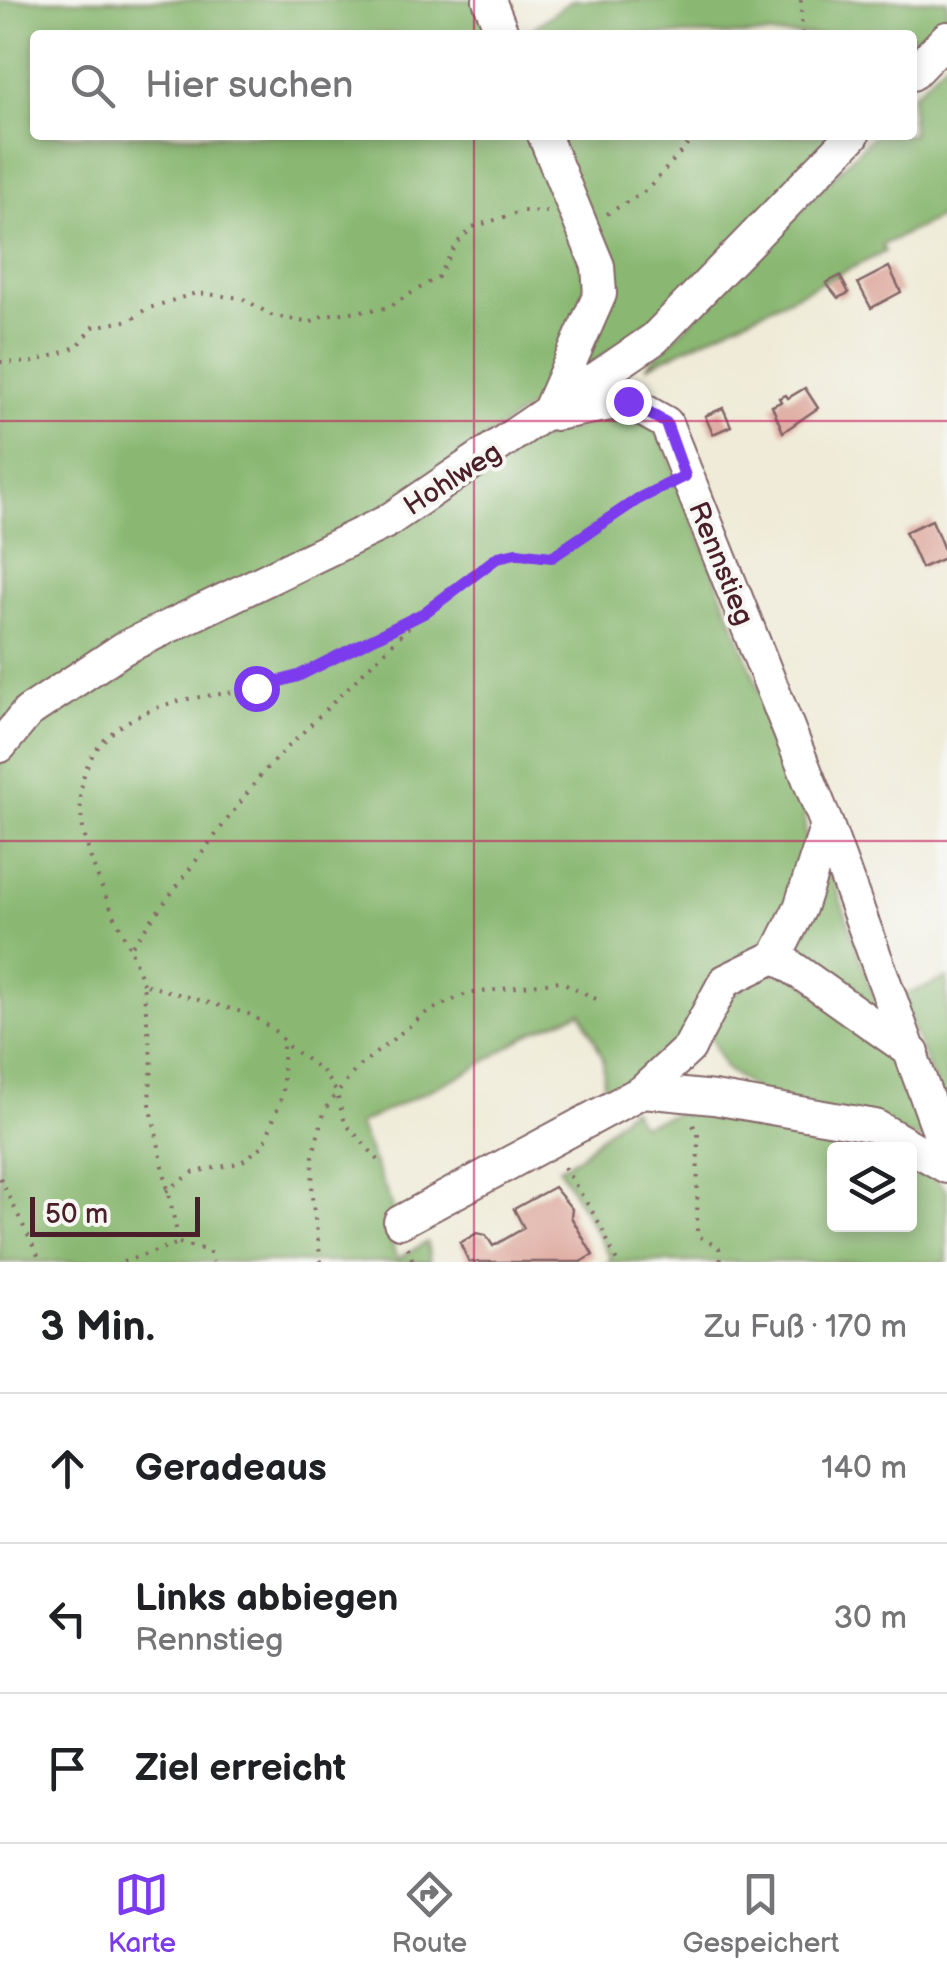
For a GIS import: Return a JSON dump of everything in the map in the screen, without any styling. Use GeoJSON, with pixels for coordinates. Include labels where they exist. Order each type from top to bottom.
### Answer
{"type":"FeatureCollection","features":[{"type":"Feature","properties":{"kind":"street"},"geometry":{"type":"LineString","coordinates":[[489,0],[501,30]]}},
{"type":"Feature","properties":{"kind":"street"},"geometry":{"type":"LineString","coordinates":[[917,69],[947,38]]}},
{"type":"Feature","properties":{"kind":"street"},"geometry":{"type":"LineString","coordinates":[[546,140],[598,266],[600,294],[546,416]]}},
{"type":"Feature","properties":{"kind":"street","name":"Hohlweg"},"geometry":{"type":"LineString","coordinates":[[0,746],[28,712],[124,648],[386,522],[654,339],[848,140]]}},
{"type":"Feature","properties":{"kind":"street","name":"Rennstieg"},"geometry":{"type":"LineString","coordinates":[[546,416],[628,401],[666,423],[826,824],[947,1153]]}},
{"type":"Feature","properties":{"kind":"street"},"geometry":{"type":"LineString","coordinates":[[660,1093],[726,981],[776,956],[800,908],[826,824]]}},
{"type":"Feature","properties":{"kind":"street"},"geometry":{"type":"LineString","coordinates":[[776,956],[913,1052]]}},
{"type":"Feature","properties":{"kind":"street"},"geometry":{"type":"LineString","coordinates":[[400,1222],[546,1144],[660,1093],[874,1126],[947,1166]]}},
{"type":"Feature","properties":{"kind":"path"},"geometry":{"type":"LineString","coordinates":[[801,0],[802,30]]}},
{"type":"Feature","properties":{"kind":"path"},"geometry":{"type":"LineString","coordinates":[[0,362],[30,363],[64,352],[78,346],[94,327],[131,320],[146,309],[196,294],[242,298],[271,316],[310,323],[324,315],[388,308],[438,277],[457,243],[473,227],[522,211],[578,218],[647,190],[692,140]]}},
{"type":"Feature","properties":{"kind":"path"},"geometry":{"type":"LineString","coordinates":[[130,948],[264,771],[424,613],[498,557],[516,553],[552,557],[638,499],[685,476]]}},
{"type":"Feature","properties":{"kind":"path"},"geometry":{"type":"LineString","coordinates":[[179,1243],[149,1098],[152,1066],[143,984],[82,836],[78,808],[91,754],[142,714],[164,705],[298,676],[424,613]]}},
{"type":"Feature","properties":{"kind":"path"},"geometry":{"type":"LineString","coordinates":[[321,1262],[312,1197],[314,1154],[325,1109],[336,1091],[427,1012],[466,994],[560,981],[602,1002]]}},
{"type":"Feature","properties":{"kind":"path"},"geometry":{"type":"LineString","coordinates":[[143,984],[252,1014],[321,1070],[336,1091],[345,1122],[382,1164]]}},
{"type":"Feature","properties":{"kind":"path"},"geometry":{"type":"LineString","coordinates":[[166,1190],[194,1172],[240,1163],[264,1145],[283,1092],[283,1040]]}},
{"type":"Feature","properties":{"kind":"path"},"geometry":{"type":"LineString","coordinates":[[660,1093],[698,1133],[697,1236],[719,1248],[720,1262]]}},
{"type":"Feature","properties":{"kind":"path"},"geometry":{"type":"LineString","coordinates":[[546,1144],[600,1224],[617,1262]]}},
{"type":"Feature","properties":{"kind":"path"},"geometry":{"type":"LineString","coordinates":[[0,1178],[41,1262]]}},
{"type":"Feature","properties":{"kind":"path"},"geometry":{"type":"LineString","coordinates":[[124,1262],[179,1243],[209,1252],[213,1262]]}},
{"type":"Feature","properties":{"kind":"green space"},"geometry":{"type":"Polygon","coordinates":[[[0,0],[483,0],[496,30],[30,30],[30,140],[541,140],[593,300],[548,394],[380,512],[0,731],[0,0]]]}},
{"type":"Feature","properties":{"kind":"green space"},"geometry":{"type":"Polygon","coordinates":[[[572,0],[947,0],[947,24],[917,55],[917,30],[531,30],[572,0]]]}},
{"type":"Feature","properties":{"kind":"green space"},"geometry":{"type":"Polygon","coordinates":[[[947,60],[947,214],[882,245],[885,252],[646,367],[869,140],[917,140],[917,91],[947,60]]]}},
{"type":"Feature","properties":{"kind":"green space"},"geometry":{"type":"Polygon","coordinates":[[[555,140],[834,140],[684,295],[577,375],[606,291],[555,140]]]}},
{"type":"Feature","properties":{"kind":"green space"},"geometry":{"type":"Polygon","coordinates":[[[630,414],[660,434],[804,805],[806,845],[777,938],[664,1062],[623,1094],[604,1087],[603,1058],[581,1012],[534,1031],[472,1070],[358,1124],[393,1208],[387,1228],[397,1259],[427,1242],[430,1262],[0,1262],[0,759],[36,718],[131,658],[534,440],[630,414]]]}},
{"type":"Feature","properties":{"kind":"green space"},"geometry":{"type":"Polygon","coordinates":[[[832,875],[881,1018],[796,951],[822,876],[832,875]]]}},
{"type":"Feature","properties":{"kind":"green space"},"geometry":{"type":"Polygon","coordinates":[[[761,973],[792,974],[892,1048],[926,1140],[761,1094],[725,1068],[708,1032],[718,1007],[761,973]]]}},
{"type":"Feature","properties":{"kind":"green space"},"geometry":{"type":"Polygon","coordinates":[[[947,978],[947,1114],[900,997],[947,978]]]}},
{"type":"Feature","properties":{"kind":"green space"},"geometry":{"type":"Polygon","coordinates":[[[631,1108],[641,1125],[694,1108],[812,1121],[875,1142],[827,1142],[827,1232],[917,1232],[917,1162],[947,1190],[947,1262],[607,1262],[611,1259],[559,1168],[580,1156],[631,1108]]]}},
{"type":"Feature","properties":{"kind":"building"},"geometry":{"type":"Polygon","coordinates":[[[889,267],[901,292],[871,308],[858,283],[889,267]]]}},
{"type":"Feature","properties":{"kind":"building"},"geometry":{"type":"Polygon","coordinates":[[[840,276],[849,293],[838,298],[826,283],[840,276]]]}},
{"type":"Feature","properties":{"kind":"building"},"geometry":{"type":"Polygon","coordinates":[[[805,388],[818,408],[783,432],[772,406],[781,402],[779,398],[788,398],[805,388]]]}},
{"type":"Feature","properties":{"kind":"building"},"geometry":{"type":"Polygon","coordinates":[[[723,408],[731,426],[713,434],[705,416],[723,408]]]}},
{"type":"Feature","properties":{"kind":"building"},"geometry":{"type":"Polygon","coordinates":[[[932,520],[947,557],[921,568],[905,532],[932,520]]]}},
{"type":"Feature","properties":{"kind":"building"},"geometry":{"type":"Polygon","coordinates":[[[554,1187],[572,1209],[571,1217],[593,1255],[581,1262],[469,1262],[460,1243],[477,1233],[486,1235],[493,1246],[524,1228],[514,1209],[554,1187]]]}},
{"type":"Feature","properties":{"kind":"route"},"geometry":{"type":"LineString","coordinates":[[256,688],[298,676],[424,613],[498,557],[516,553],[532,558],[552,557],[638,499],[685,476],[666,423],[628,401]]}}]}
